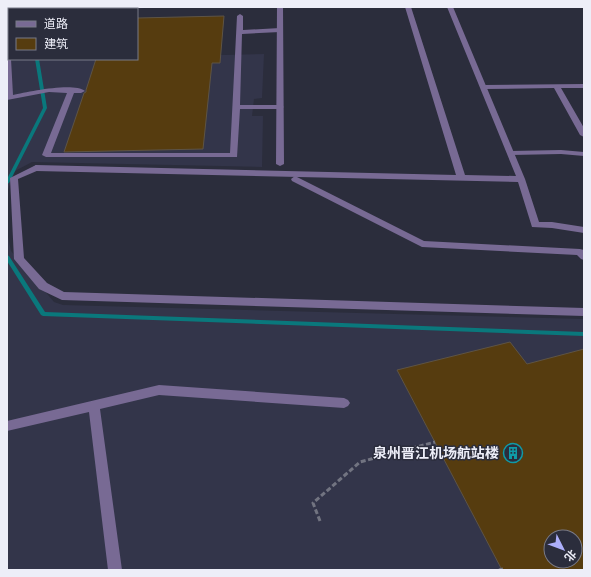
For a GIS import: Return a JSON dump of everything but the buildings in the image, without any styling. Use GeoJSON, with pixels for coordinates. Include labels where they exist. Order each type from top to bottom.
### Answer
{"type":"FeatureCollection","features":[{"type":"Feature","properties":{"kind":"street"},"geometry":{"type":"LineString","coordinates":[[280,7],[280,164]]}},
{"type":"Feature","properties":{"kind":"street"},"geometry":{"type":"LineString","coordinates":[[408,7],[461,177]]}},
{"type":"Feature","properties":{"kind":"street"},"geometry":{"type":"LineString","coordinates":[[450,7],[521,178],[535,226],[552,225],[584,230]]}},
{"type":"Feature","properties":{"kind":"street"},"geometry":{"type":"LineString","coordinates":[[72,90],[46,155],[234,155],[240,16]]}},
{"type":"Feature","properties":{"kind":"street"},"geometry":{"type":"LineString","coordinates":[[240,32],[280,30]]}},
{"type":"Feature","properties":{"kind":"street"},"geometry":{"type":"LineString","coordinates":[[7,39],[8,97],[49,90],[81,90]]}},
{"type":"Feature","properties":{"kind":"street"},"geometry":{"type":"LineString","coordinates":[[556,86],[584,135]]}},
{"type":"Feature","properties":{"kind":"street"},"geometry":{"type":"LineString","coordinates":[[484,87],[584,86]]}},
{"type":"Feature","properties":{"kind":"street"},"geometry":{"type":"LineString","coordinates":[[236,107],[280,107]]}},
{"type":"Feature","properties":{"kind":"street"},"geometry":{"type":"LineString","coordinates":[[511,153],[561,152],[584,154]]}},
{"type":"Feature","properties":{"kind":"street"},"geometry":{"type":"LineString","coordinates":[[521,178],[36,168],[14,178],[19,259],[43,286],[62,296],[584,312]]}},
{"type":"Feature","properties":{"kind":"street"},"geometry":{"type":"LineString","coordinates":[[295,180],[422,244],[580,252],[584,257]]}},
{"type":"Feature","properties":{"kind":"street"},"geometry":{"type":"LineString","coordinates":[[7,426],[159,390],[344,403]]}},
{"type":"Feature","properties":{"kind":"street"},"geometry":{"type":"LineString","coordinates":[[94,406],[115,570]]}},
{"type":"Feature","properties":{"kind":"path"},"geometry":{"type":"LineString","coordinates":[[320,521],[313,503],[360,462],[435,442]]}},
{"type":"Feature","properties":{"kind":"shaded area"},"geometry":{"type":"Polygon","coordinates":[[[7,7],[154,7],[138,9],[8,8],[8,60],[138,60],[138,57],[264,54],[262,98],[254,99],[252,116],[263,116],[262,167],[32,162],[15,171],[7,192],[7,7]]]}},
{"type":"Feature","properties":{"kind":"shaded area"},"geometry":{"type":"Polygon","coordinates":[[[7,232],[11,251],[54,302],[63,305],[584,319],[584,570],[7,570],[7,232]]]}},
{"type":"Feature","properties":{"kind":"waterway"},"geometry":{"type":"LineString","coordinates":[[7,183],[45,108],[37,60]]}},
{"type":"Feature","properties":{"kind":"waterway"},"geometry":{"type":"LineString","coordinates":[[7,257],[43,314],[584,334]]}},
{"type":"Feature","properties":{"kind":"place","name":"泉州晋江机场航站楼"},"geometry":{"type":"Point","coordinates":[513,453]}}]}
